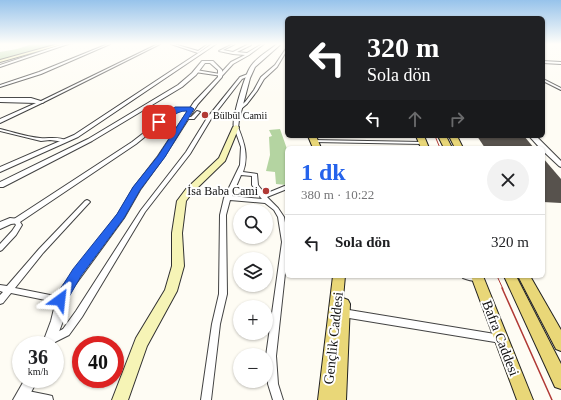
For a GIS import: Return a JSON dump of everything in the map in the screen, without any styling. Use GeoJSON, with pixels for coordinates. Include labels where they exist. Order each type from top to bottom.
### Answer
{"type":"FeatureCollection","features":[{"type":"Feature","properties":{"kind":"main road"},"geometry":{"type":"LineString","coordinates":[[120,400],[141,343],[171,291],[178,266],[177,233],[182,201],[189,191],[222,159],[236,127]]}},
{"type":"Feature","properties":{"kind":"main road","name":"Gençlik Caddesi"},"geometry":{"type":"LineString","coordinates":[[326,400],[339,278]]}},
{"type":"Feature","properties":{"kind":"main road","name":"Gençlik Caddesi"},"geometry":{"type":"LineString","coordinates":[[338,400],[346,278]]}},
{"type":"Feature","properties":{"kind":"main road","name":"Bafra Caddesi"},"geometry":{"type":"LineString","coordinates":[[474,278],[502,339],[525,400]]}},
{"type":"Feature","properties":{"kind":"main road"},"geometry":{"type":"LineString","coordinates":[[511,278],[561,381]]}},
{"type":"Feature","properties":{"kind":"main road"},"geometry":{"type":"LineString","coordinates":[[525,278],[561,344]]}},
{"type":"Feature","properties":{"kind":"street"},"geometry":{"type":"LineString","coordinates":[[0,66],[10,63]]}},
{"type":"Feature","properties":{"kind":"street"},"geometry":{"type":"LineString","coordinates":[[0,86],[40,73],[65,63]]}},
{"type":"Feature","properties":{"kind":"street"},"geometry":{"type":"LineString","coordinates":[[0,121],[121,63]]}},
{"type":"Feature","properties":{"kind":"street"},"geometry":{"type":"LineString","coordinates":[[0,170],[66,141],[98,122],[186,63]]}},
{"type":"Feature","properties":{"kind":"street"},"geometry":{"type":"LineString","coordinates":[[0,186],[90,140],[180,86],[203,63]]}},
{"type":"Feature","properties":{"kind":"street"},"geometry":{"type":"LineString","coordinates":[[212,63],[217,66],[221,75]]}},
{"type":"Feature","properties":{"kind":"street"},"geometry":{"type":"LineString","coordinates":[[52,336],[57,321],[60,300],[77,272],[121,216],[136,189],[186,118],[233,63]]}},
{"type":"Feature","properties":{"kind":"street"},"geometry":{"type":"LineString","coordinates":[[206,400],[216,324],[223,294],[223,215],[227,198],[240,173],[244,154],[236,127],[236,120],[249,75],[253,66],[257,63]]}},
{"type":"Feature","properties":{"kind":"street"},"geometry":{"type":"LineString","coordinates":[[240,108],[246,104],[262,78],[278,63]]}},
{"type":"Feature","properties":{"kind":"street"},"geometry":{"type":"LineString","coordinates":[[196,71],[221,75]]}},
{"type":"Feature","properties":{"kind":"street"},"geometry":{"type":"LineString","coordinates":[[60,336],[66,332],[79,314],[131,230],[158,190],[188,153],[209,119],[241,78],[249,75]]}},
{"type":"Feature","properties":{"kind":"street"},"geometry":{"type":"LineString","coordinates":[[545,81],[561,89]]}},
{"type":"Feature","properties":{"kind":"street"},"geometry":{"type":"LineString","coordinates":[[0,100],[31,100],[41,102]]}},
{"type":"Feature","properties":{"kind":"street"},"geometry":{"type":"LineString","coordinates":[[0,226],[10,221],[16,221],[134,143],[177,109],[194,110]]}},
{"type":"Feature","properties":{"kind":"street"},"geometry":{"type":"LineString","coordinates":[[0,130],[41,140],[50,139],[66,141]]}},
{"type":"Feature","properties":{"kind":"street"},"geometry":{"type":"LineString","coordinates":[[370,138],[371,142]]}},
{"type":"Feature","properties":{"kind":"street"},"geometry":{"type":"LineString","coordinates":[[534,138],[542,146]]}},
{"type":"Feature","properties":{"kind":"street"},"geometry":{"type":"LineString","coordinates":[[540,138],[561,161]]}},
{"type":"Feature","properties":{"kind":"street"},"geometry":{"type":"LineString","coordinates":[[348,141],[349,146]]}},
{"type":"Feature","properties":{"kind":"street"},"geometry":{"type":"LineString","coordinates":[[313,142],[423,142]]}},
{"type":"Feature","properties":{"kind":"street"},"geometry":{"type":"LineString","coordinates":[[545,149],[561,165]]}},
{"type":"Feature","properties":{"kind":"street"},"geometry":{"type":"LineString","coordinates":[[240,173],[255,175],[254,185],[265,199],[276,209],[281,217],[285,237]]}},
{"type":"Feature","properties":{"kind":"street"},"geometry":{"type":"LineString","coordinates":[[227,198],[265,199],[285,188]]}},
{"type":"Feature","properties":{"kind":"street"},"geometry":{"type":"LineString","coordinates":[[0,301],[41,250],[87,202]]}},
{"type":"Feature","properties":{"kind":"street"},"geometry":{"type":"LineString","coordinates":[[0,248],[14,232],[18,224],[16,221]]}},
{"type":"Feature","properties":{"kind":"street"},"geometry":{"type":"LineString","coordinates":[[278,400],[273,384],[271,356],[285,250]]}},
{"type":"Feature","properties":{"kind":"street"},"geometry":{"type":"LineString","coordinates":[[0,288],[60,300]]}},
{"type":"Feature","properties":{"kind":"street"},"geometry":{"type":"LineString","coordinates":[[343,313],[502,339]]}},
{"type":"Feature","properties":{"kind":"street"},"geometry":{"type":"LineString","coordinates":[[27,388],[22,398],[48,400]]}},
{"type":"Feature","properties":{"kind":"green space"},"geometry":{"type":"Polygon","coordinates":[[[280,129],[286,146],[285,185],[276,184],[275,172],[266,171],[270,155],[269,137],[272,136],[269,130],[280,129]]]}},
{"type":"Feature","properties":{"kind":"building"},"geometry":{"type":"Polygon","coordinates":[[[478,138],[526,138],[532,146],[484,146],[478,138]]]}},
{"type":"Feature","properties":{"kind":"building"},"geometry":{"type":"Polygon","coordinates":[[[545,160],[561,179],[561,203],[545,202],[545,160]]]}},
{"type":"Feature","properties":{"kind":"tram line"},"geometry":{"type":"LineString","coordinates":[[436,138],[439,146]]}},
{"type":"Feature","properties":{"kind":"tram line"},"geometry":{"type":"LineString","coordinates":[[498,278],[503,289]]}},
{"type":"Feature","properties":{"kind":"tram line"},"geometry":{"type":"LineString","coordinates":[[502,288],[552,400]]}},
{"type":"Feature","properties":{"kind":"place","name":"Bülbül Camii"},"geometry":{"type":"Point","coordinates":[205,115]}},
{"type":"Feature","properties":{"kind":"place","name":"İsa Baba Cami"},"geometry":{"type":"Point","coordinates":[266,191]}},
{"type":"Feature","properties":{"kind":"route"},"geometry":{"type":"LineString","coordinates":[[60,300],[77,272],[121,216],[136,189],[161,157],[191,109],[177,109],[159,122]]}}]}
